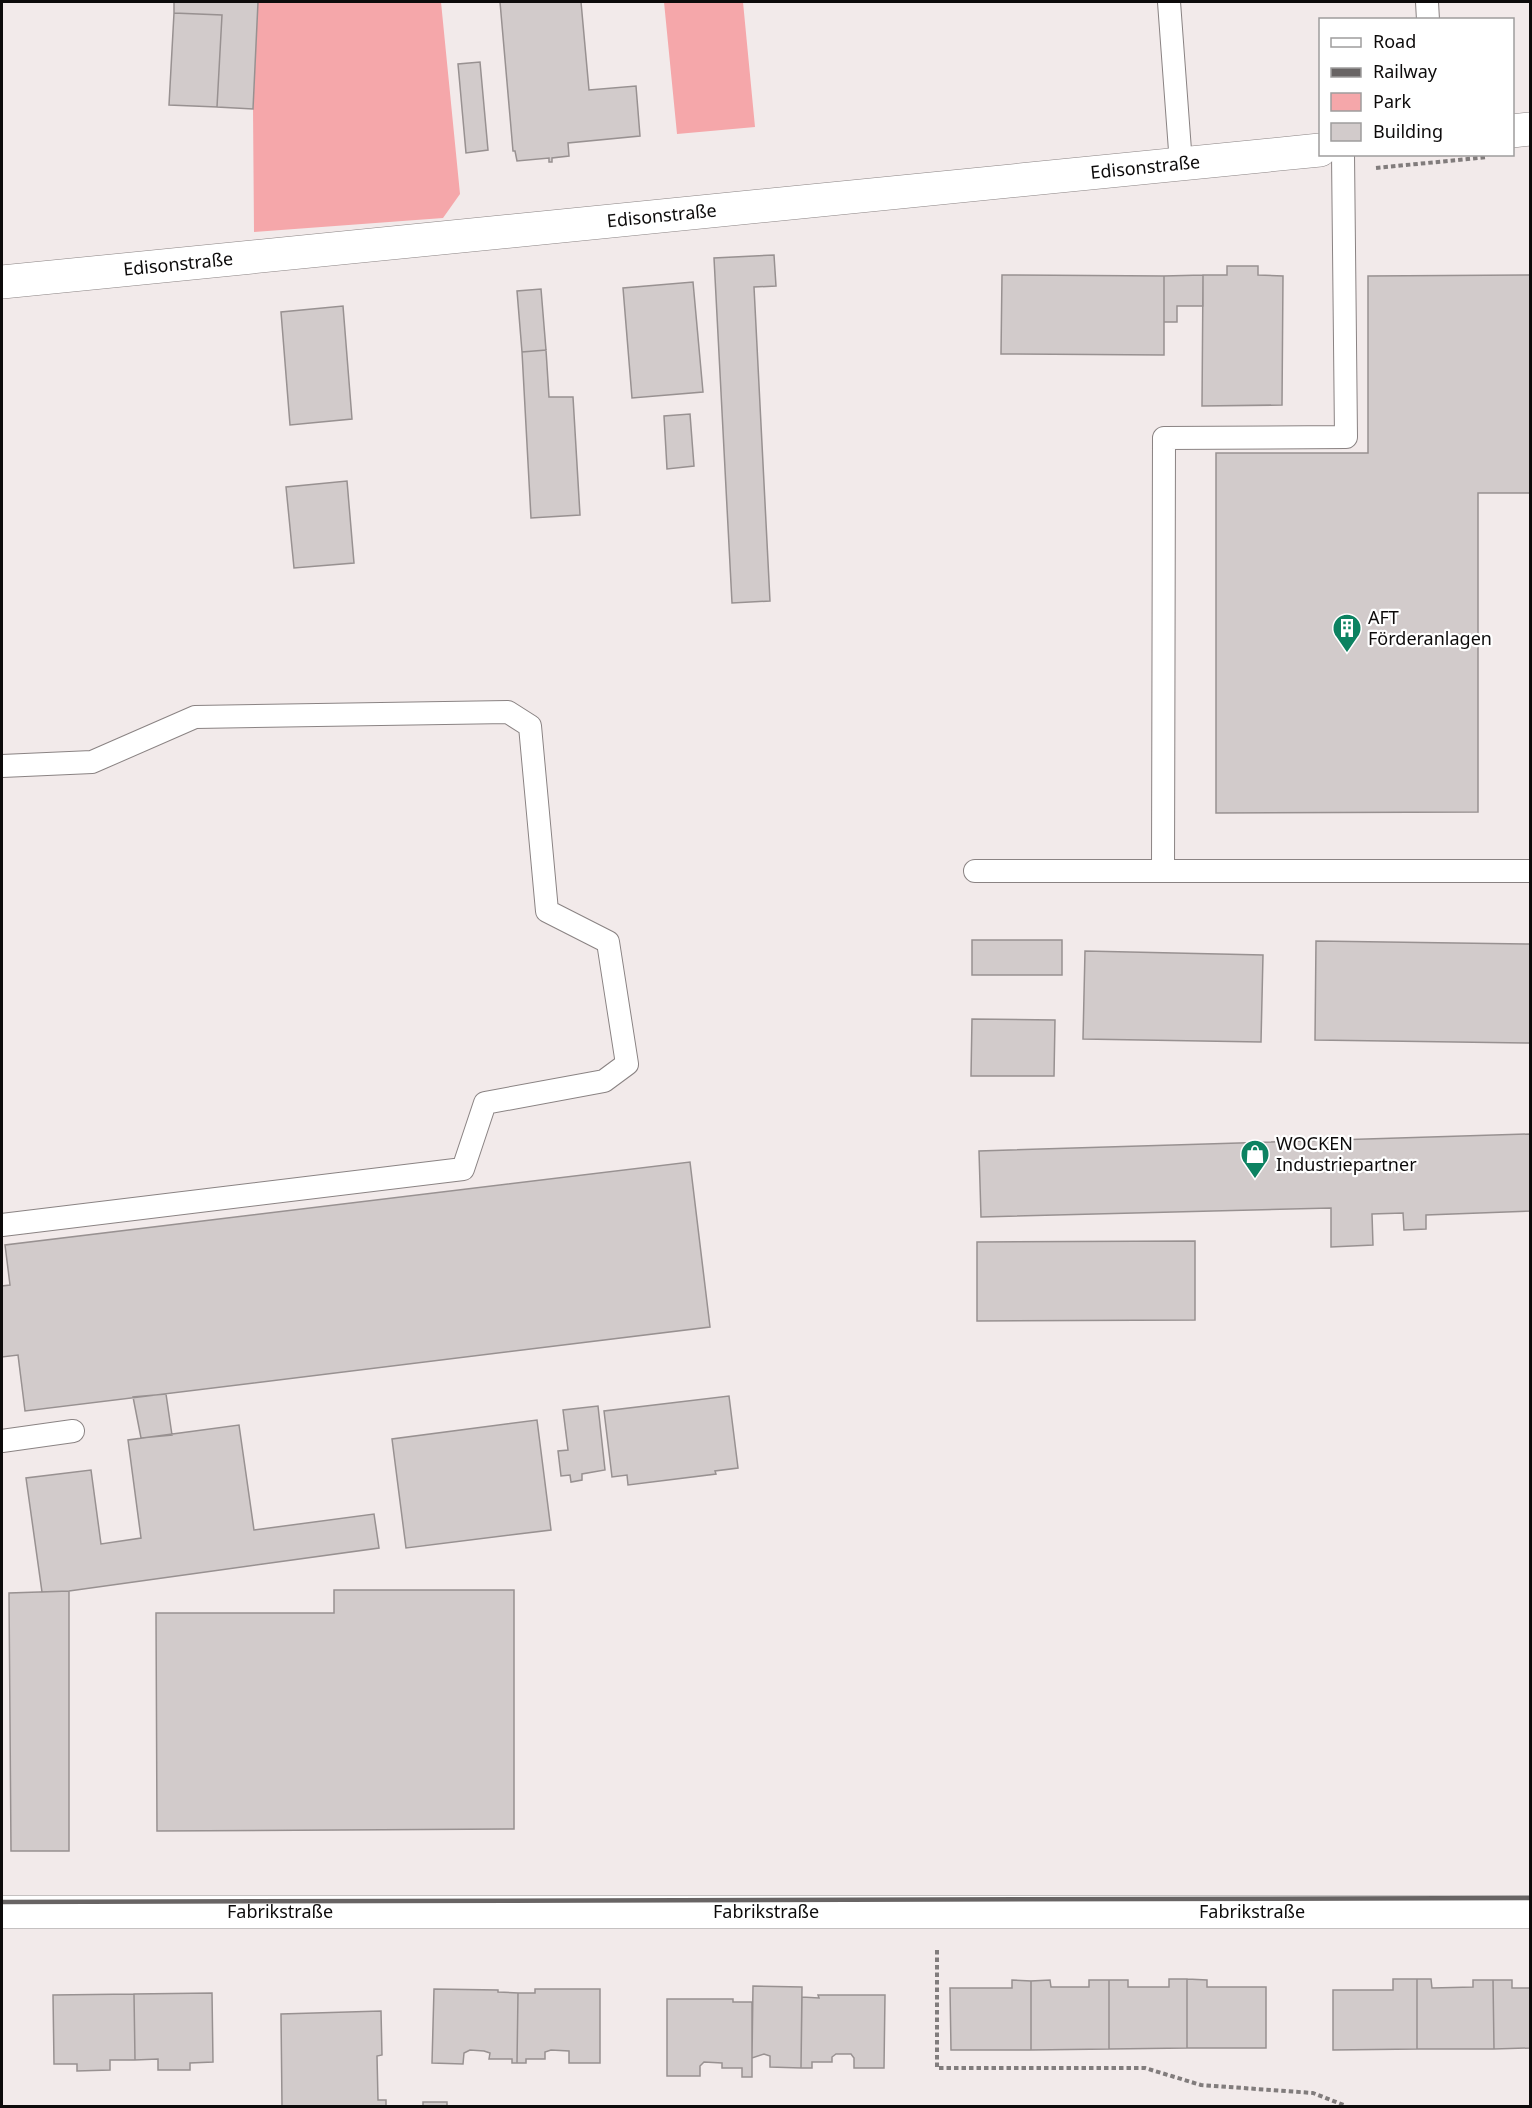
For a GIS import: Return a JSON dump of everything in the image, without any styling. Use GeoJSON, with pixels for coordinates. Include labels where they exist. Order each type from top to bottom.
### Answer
{"type":"FeatureCollection","features":[{"type":"Feature","properties":{"kind":"street"},"geometry":{"type":"LineString","coordinates":[[1514,131],[1530,129]]}},
{"type":"Feature","properties":{"kind":"street","name":"Edisonstraße"},"geometry":{"type":"LineString","coordinates":[[2,282],[1319,150]]}},
{"type":"Feature","properties":{"kind":"street","name":"Fabrikstraße"},"geometry":{"type":"LineString","coordinates":[[2,1912],[1530,1912]]}},
{"type":"Feature","properties":{"kind":"lane"},"geometry":{"type":"LineString","coordinates":[[1169,2],[1181,164]]}},
{"type":"Feature","properties":{"kind":"lane"},"geometry":{"type":"LineString","coordinates":[[1427,2],[1428,18]]}},
{"type":"Feature","properties":{"kind":"lane"},"geometry":{"type":"LineString","coordinates":[[1163,870],[1164,438],[1346,438],[1342,156]]}},
{"type":"Feature","properties":{"kind":"lane"},"geometry":{"type":"LineString","coordinates":[[2,766],[92,762],[195,717],[508,712],[530,726],[547,911],[608,942],[627,1064],[604,1081],[485,1103],[463,1169],[2,1225]]}},
{"type":"Feature","properties":{"kind":"lane"},"geometry":{"type":"LineString","coordinates":[[975,871],[1530,871]]}},
{"type":"Feature","properties":{"kind":"lane"},"geometry":{"type":"LineString","coordinates":[[2,1442],[73,1431]]}},
{"type":"Feature","properties":{"kind":"path"},"geometry":{"type":"LineString","coordinates":[[937,1941],[937,2068],[1145,2068],[1201,2085],[1313,2093],[1346,2106]]}},
{"type":"Feature","properties":{"kind":"green space"},"geometry":{"type":"Polygon","coordinates":[[[258,2],[441,2],[460,194],[443,218],[254,232],[253,109],[258,2]]]}},
{"type":"Feature","properties":{"kind":"green space"},"geometry":{"type":"Polygon","coordinates":[[[664,2],[743,2],[755,127],[677,134],[664,2]]]}},
{"type":"Feature","properties":{"kind":"building"},"geometry":{"type":"Polygon","coordinates":[[[174,2],[258,2],[253,109],[217,107],[222,15],[174,13],[174,2]]]}},
{"type":"Feature","properties":{"kind":"building"},"geometry":{"type":"Polygon","coordinates":[[[500,2],[581,2],[589,90],[636,86],[640,136],[568,143],[569,156],[552,158],[552,162],[549,162],[549,158],[517,161],[515,151],[513,151],[500,2]]]}},
{"type":"Feature","properties":{"kind":"building"},"geometry":{"type":"Polygon","coordinates":[[[174,13],[222,15],[217,107],[169,105],[174,13]]]}},
{"type":"Feature","properties":{"kind":"building"},"geometry":{"type":"Polygon","coordinates":[[[480,62],[488,150],[466,153],[458,64],[480,62]]]}},
{"type":"Feature","properties":{"kind":"building"},"geometry":{"type":"Polygon","coordinates":[[[774,255],[776,286],[754,287],[770,601],[732,603],[714,258],[774,255]]]}},
{"type":"Feature","properties":{"kind":"building"},"geometry":{"type":"Polygon","coordinates":[[[1227,266],[1258,266],[1258,275],[1283,276],[1282,405],[1202,406],[1203,275],[1227,275],[1227,266]]]}},
{"type":"Feature","properties":{"kind":"building"},"geometry":{"type":"Polygon","coordinates":[[[1002,275],[1164,276],[1164,355],[1001,354],[1002,275]]]}},
{"type":"Feature","properties":{"kind":"building"},"geometry":{"type":"Polygon","coordinates":[[[1203,275],[1203,306],[1177,306],[1177,322],[1164,322],[1164,276],[1203,275]]]}},
{"type":"Feature","properties":{"kind":"building","name":"AFT Förderanlagen"},"geometry":{"type":"Polygon","coordinates":[[[1530,275],[1530,493],[1478,493],[1478,812],[1216,813],[1216,453],[1368,453],[1368,276],[1530,275]]]}},
{"type":"Feature","properties":{"kind":"building"},"geometry":{"type":"Polygon","coordinates":[[[693,282],[703,392],[632,398],[623,288],[693,282]]]}},
{"type":"Feature","properties":{"kind":"building"},"geometry":{"type":"Polygon","coordinates":[[[541,289],[546,350],[522,352],[517,291],[541,289]]]}},
{"type":"Feature","properties":{"kind":"building"},"geometry":{"type":"Polygon","coordinates":[[[343,306],[352,419],[290,425],[281,312],[343,306]]]}},
{"type":"Feature","properties":{"kind":"building"},"geometry":{"type":"Polygon","coordinates":[[[546,350],[549,397],[573,397],[580,515],[531,518],[522,352],[546,350]]]}},
{"type":"Feature","properties":{"kind":"building"},"geometry":{"type":"Polygon","coordinates":[[[690,414],[694,466],[667,469],[664,416],[690,414]]]}},
{"type":"Feature","properties":{"kind":"building"},"geometry":{"type":"Polygon","coordinates":[[[347,481],[354,563],[294,568],[286,487],[347,481]]]}},
{"type":"Feature","properties":{"kind":"building"},"geometry":{"type":"Polygon","coordinates":[[[972,940],[1062,940],[1062,975],[972,975],[972,940]]]}},
{"type":"Feature","properties":{"kind":"building"},"geometry":{"type":"Polygon","coordinates":[[[1316,941],[1530,944],[1530,1043],[1315,1040],[1316,941]]]}},
{"type":"Feature","properties":{"kind":"building"},"geometry":{"type":"Polygon","coordinates":[[[1085,951],[1263,955],[1261,1042],[1083,1039],[1085,951]]]}},
{"type":"Feature","properties":{"kind":"building"},"geometry":{"type":"Polygon","coordinates":[[[972,1019],[1055,1020],[1054,1076],[971,1076],[972,1019]]]}},
{"type":"Feature","properties":{"kind":"building","name":"WOCKEN Industriepartner"},"geometry":{"type":"Polygon","coordinates":[[[1530,1134],[1530,1211],[1426,1215],[1426,1229],[1404,1230],[1403,1213],[1372,1214],[1373,1245],[1331,1247],[1331,1208],[981,1217],[979,1151],[1530,1134]]]}},
{"type":"Feature","properties":{"kind":"building"},"geometry":{"type":"Polygon","coordinates":[[[690,1162],[710,1327],[25,1411],[18,1355],[2,1357],[2,1286],[10,1285],[5,1245],[690,1162]]]}},
{"type":"Feature","properties":{"kind":"building"},"geometry":{"type":"Polygon","coordinates":[[[1195,1241],[1195,1320],[977,1321],[977,1242],[1195,1241]]]}},
{"type":"Feature","properties":{"kind":"building"},"geometry":{"type":"Polygon","coordinates":[[[166,1394],[172,1435],[141,1438],[133,1397],[166,1394]]]}},
{"type":"Feature","properties":{"kind":"building"},"geometry":{"type":"Polygon","coordinates":[[[729,1396],[738,1468],[715,1471],[716,1474],[628,1485],[627,1475],[612,1477],[604,1411],[729,1396]]]}},
{"type":"Feature","properties":{"kind":"building"},"geometry":{"type":"Polygon","coordinates":[[[598,1406],[605,1470],[582,1474],[582,1480],[571,1482],[570,1475],[561,1476],[558,1451],[568,1450],[563,1410],[598,1406]]]}},
{"type":"Feature","properties":{"kind":"building"},"geometry":{"type":"Polygon","coordinates":[[[537,1420],[551,1530],[406,1548],[392,1439],[537,1420]]]}},
{"type":"Feature","properties":{"kind":"building"},"geometry":{"type":"Polygon","coordinates":[[[239,1425],[254,1530],[374,1514],[379,1548],[69,1591],[42,1592],[26,1478],[91,1470],[101,1544],[141,1538],[128,1440],[239,1425]]]}},
{"type":"Feature","properties":{"kind":"building"},"geometry":{"type":"Polygon","coordinates":[[[334,1590],[514,1590],[514,1829],[157,1831],[156,1613],[334,1613],[334,1590]]]}},
{"type":"Feature","properties":{"kind":"building"},"geometry":{"type":"Polygon","coordinates":[[[69,1591],[69,1851],[11,1851],[9,1593],[69,1591]]]}},
{"type":"Feature","properties":{"kind":"building"},"geometry":{"type":"Polygon","coordinates":[[[1169,1979],[1187,1979],[1187,2048],[1109,2049],[1109,1980],[1128,1980],[1128,1987],[1169,1987],[1169,1979]]]}},
{"type":"Feature","properties":{"kind":"building"},"geometry":{"type":"Polygon","coordinates":[[[1187,1979],[1207,1980],[1207,1987],[1266,1987],[1266,2048],[1187,2048],[1187,1979]]]}},
{"type":"Feature","properties":{"kind":"building"},"geometry":{"type":"Polygon","coordinates":[[[1393,1979],[1417,1979],[1417,2049],[1333,2050],[1333,1990],[1393,1990],[1393,1979]]]}},
{"type":"Feature","properties":{"kind":"building"},"geometry":{"type":"Polygon","coordinates":[[[1417,1979],[1431,1979],[1432,1988],[1473,1987],[1473,1980],[1493,1980],[1494,2049],[1417,2049],[1417,1979]]]}},
{"type":"Feature","properties":{"kind":"building"},"geometry":{"type":"Polygon","coordinates":[[[1012,1980],[1031,1981],[1031,2050],[951,2050],[950,1988],[1012,1988],[1012,1980]]]}},
{"type":"Feature","properties":{"kind":"building"},"geometry":{"type":"Polygon","coordinates":[[[1050,1980],[1051,1987],[1089,1987],[1089,1980],[1109,1980],[1109,2049],[1031,2050],[1031,1981],[1050,1980]]]}},
{"type":"Feature","properties":{"kind":"building"},"geometry":{"type":"Polygon","coordinates":[[[1493,1980],[1512,1980],[1512,1988],[1530,1988],[1530,2048],[1494,2049],[1493,1980]]]}},
{"type":"Feature","properties":{"kind":"building"},"geometry":{"type":"Polygon","coordinates":[[[753,1986],[802,1987],[801,2068],[770,2067],[770,2056],[764,2054],[752,2058],[753,1986]]]}},
{"type":"Feature","properties":{"kind":"building"},"geometry":{"type":"Polygon","coordinates":[[[434,1989],[498,1990],[498,1992],[518,1993],[517,2063],[512,2063],[512,2059],[489,2059],[490,2053],[470,2050],[464,2053],[463,2064],[432,2063],[434,1989]]]}},
{"type":"Feature","properties":{"kind":"building"},"geometry":{"type":"Polygon","coordinates":[[[535,1989],[600,1989],[600,2063],[569,2063],[569,2051],[551,2050],[545,2052],[545,2059],[526,2059],[526,2063],[517,2063],[518,1993],[535,1993],[535,1989]]]}},
{"type":"Feature","properties":{"kind":"building"},"geometry":{"type":"Polygon","coordinates":[[[212,1993],[213,2062],[190,2063],[190,2070],[158,2070],[158,2059],[135,2060],[134,1994],[212,1993]]]}},
{"type":"Feature","properties":{"kind":"building"},"geometry":{"type":"Polygon","coordinates":[[[134,1994],[135,2060],[110,2060],[110,2070],[77,2071],[77,2064],[54,2064],[53,1995],[134,1994]]]}},
{"type":"Feature","properties":{"kind":"building"},"geometry":{"type":"Polygon","coordinates":[[[818,1995],[885,1995],[884,2068],[854,2068],[854,2058],[851,2054],[836,2054],[832,2057],[832,2062],[812,2062],[812,2068],[801,2068],[802,1997],[819,1998],[818,1995]]]}},
{"type":"Feature","properties":{"kind":"building"},"geometry":{"type":"Polygon","coordinates":[[[667,1999],[733,1999],[733,2002],[752,2002],[752,2077],[742,2077],[742,2068],[722,2068],[722,2063],[704,2062],[700,2066],[700,2076],[667,2076],[667,1999]]]}},
{"type":"Feature","properties":{"kind":"building"},"geometry":{"type":"Polygon","coordinates":[[[381,2011],[382,2055],[377,2056],[378,2100],[386,2100],[386,2106],[282,2106],[281,2014],[381,2011]]]}},
{"type":"Feature","properties":{"kind":"building"},"geometry":{"type":"Polygon","coordinates":[[[423,2102],[447,2102],[447,2106],[423,2106],[423,2102]]]}},
{"type":"Feature","properties":{"kind":"railway"},"geometry":{"type":"LineString","coordinates":[[2,1902],[1530,1898]]}},
{"type":"Feature","properties":{"kind":"place","name":"AFT Förderanlagen"},"geometry":{"type":"Point","coordinates":[1347,654]}},
{"type":"Feature","properties":{"kind":"place","name":"WOCKEN Industriepartner"},"geometry":{"type":"Point","coordinates":[1255,1180]}}]}
